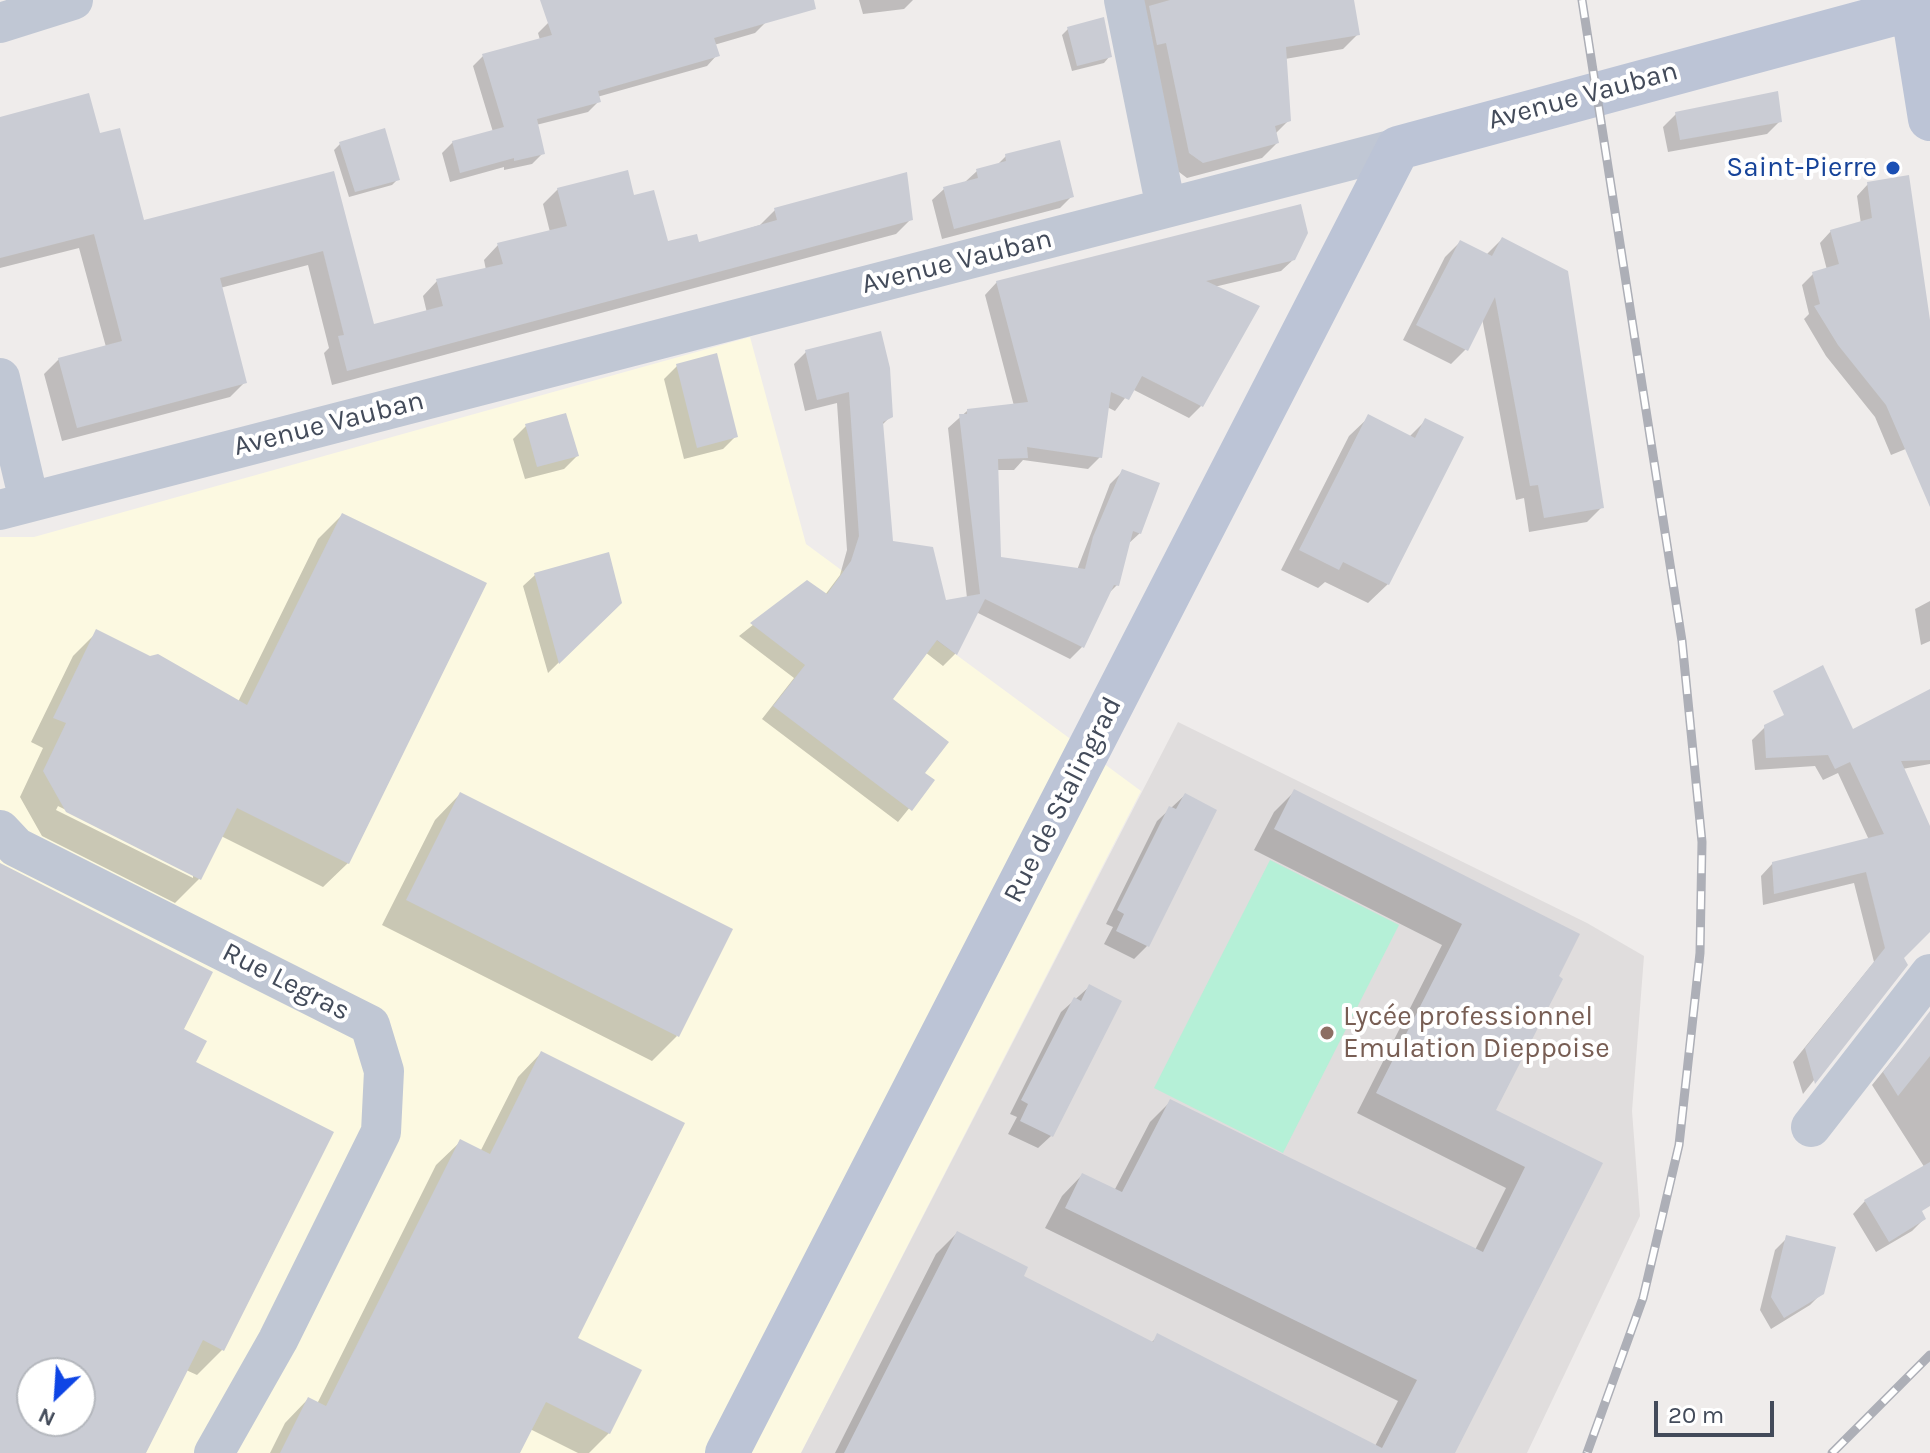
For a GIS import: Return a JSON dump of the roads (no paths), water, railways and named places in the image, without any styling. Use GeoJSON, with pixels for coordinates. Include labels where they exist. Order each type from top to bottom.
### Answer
{"type":"FeatureCollection","features":[{"type":"Feature","properties":{"kind":"street"},"geometry":{"type":"LineString","coordinates":[[0,23],[73,0]]}},
{"type":"Feature","properties":{"kind":"street"},"geometry":{"type":"LineString","coordinates":[[1124,0],[1166,208]]}},
{"type":"Feature","properties":{"kind":"street"},"geometry":{"type":"LineString","coordinates":[[1912,4],[1930,119]]}},
{"type":"Feature","properties":{"kind":"street","name":"Avenue Vauban"},"geometry":{"type":"LineString","coordinates":[[10,512],[1398,148],[1912,4]]}},
{"type":"Feature","properties":{"kind":"street","name":"Rue de Stalingrad"},"geometry":{"type":"LineString","coordinates":[[727,1453],[1398,148]]}},
{"type":"Feature","properties":{"kind":"street"},"geometry":{"type":"LineString","coordinates":[[0,378],[10,512]]}},
{"type":"Feature","properties":{"kind":"street","name":"Rue Legras"},"geometry":{"type":"LineString","coordinates":[[0,830],[16,847],[370,1025],[384,1071],[381,1132],[278,1340],[214,1453]]}},
{"type":"Feature","properties":{"kind":"street"},"geometry":{"type":"LineString","coordinates":[[1811,1127],[1930,974]]}},
{"type":"Feature","properties":{"kind":"railway"},"geometry":{"type":"LineString","coordinates":[[1582,0],[1682,641],[1702,842],[1700,953],[1679,1145],[1643,1298],[1587,1453]]}},
{"type":"Feature","properties":{"kind":"railway"},"geometry":{"type":"LineString","coordinates":[[1832,1453],[1930,1355]]}},
{"type":"Feature","properties":{"kind":"place","name":"Saint-Pierre"},"geometry":{"type":"Point","coordinates":[1893,168]}},
{"type":"Feature","properties":{"kind":"place","name":"Lycée professionnel Emulation Dieppoise"},"geometry":{"type":"Point","coordinates":[1327,1033]}}]}
